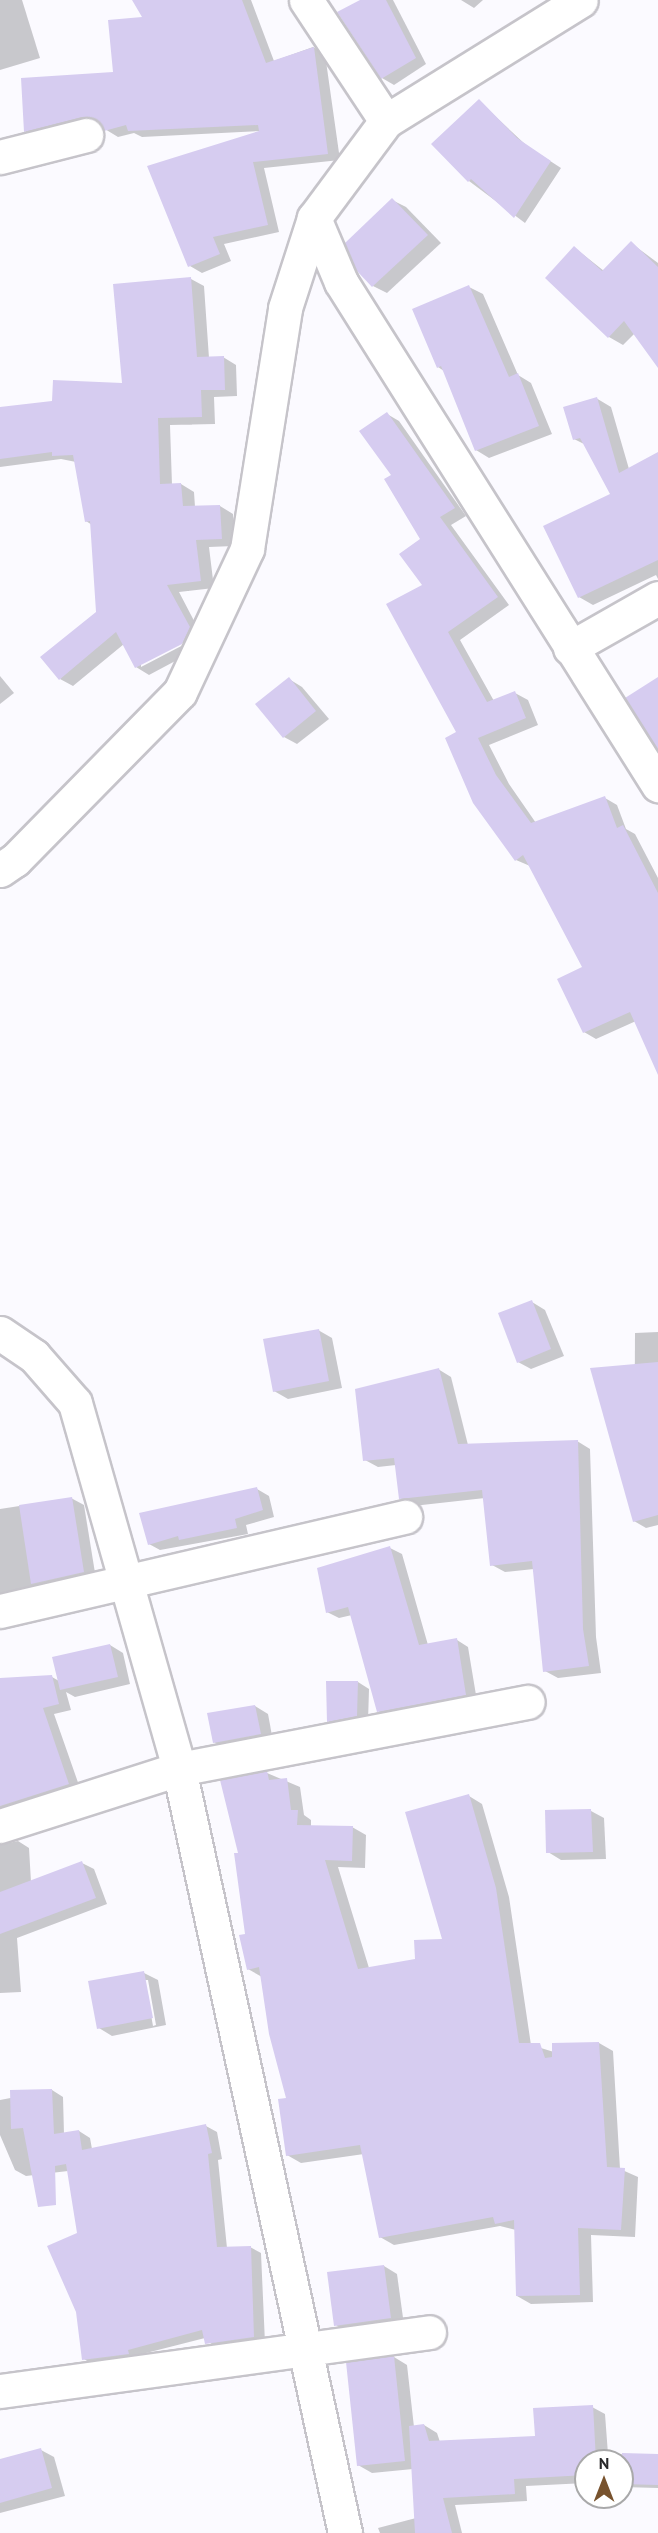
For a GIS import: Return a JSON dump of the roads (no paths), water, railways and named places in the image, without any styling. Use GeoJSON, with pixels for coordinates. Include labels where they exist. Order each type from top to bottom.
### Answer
{"type":"FeatureCollection","features":[{"type":"Feature","properties":{"kind":"street"},"geometry":{"type":"LineString","coordinates":[[306,0],[386,121]]}},
{"type":"Feature","properties":{"kind":"street"},"geometry":{"type":"LineString","coordinates":[[0,870],[15,860],[180,692],[247,549],[285,308],[314,219],[386,121],[581,0]]}},
{"type":"Feature","properties":{"kind":"street"},"geometry":{"type":"LineString","coordinates":[[0,157],[86,135]]}},
{"type":"Feature","properties":{"kind":"street"},"geometry":{"type":"LineString","coordinates":[[314,219],[341,282],[658,785]]}},
{"type":"Feature","properties":{"kind":"street"},"geometry":{"type":"LineString","coordinates":[[570,648],[658,598]]}},
{"type":"Feature","properties":{"kind":"street"},"geometry":{"type":"LineString","coordinates":[[0,1334],[34,1356],[75,1403],[179,1769],[345,2533]]}},
{"type":"Feature","properties":{"kind":"street"},"geometry":{"type":"LineString","coordinates":[[0,1611],[405,1517]]}},
{"type":"Feature","properties":{"kind":"street"},"geometry":{"type":"LineString","coordinates":[[0,1826],[179,1769],[528,1702]]}},
{"type":"Feature","properties":{"kind":"street"},"geometry":{"type":"LineString","coordinates":[[0,2391],[429,2332]]}}]}
